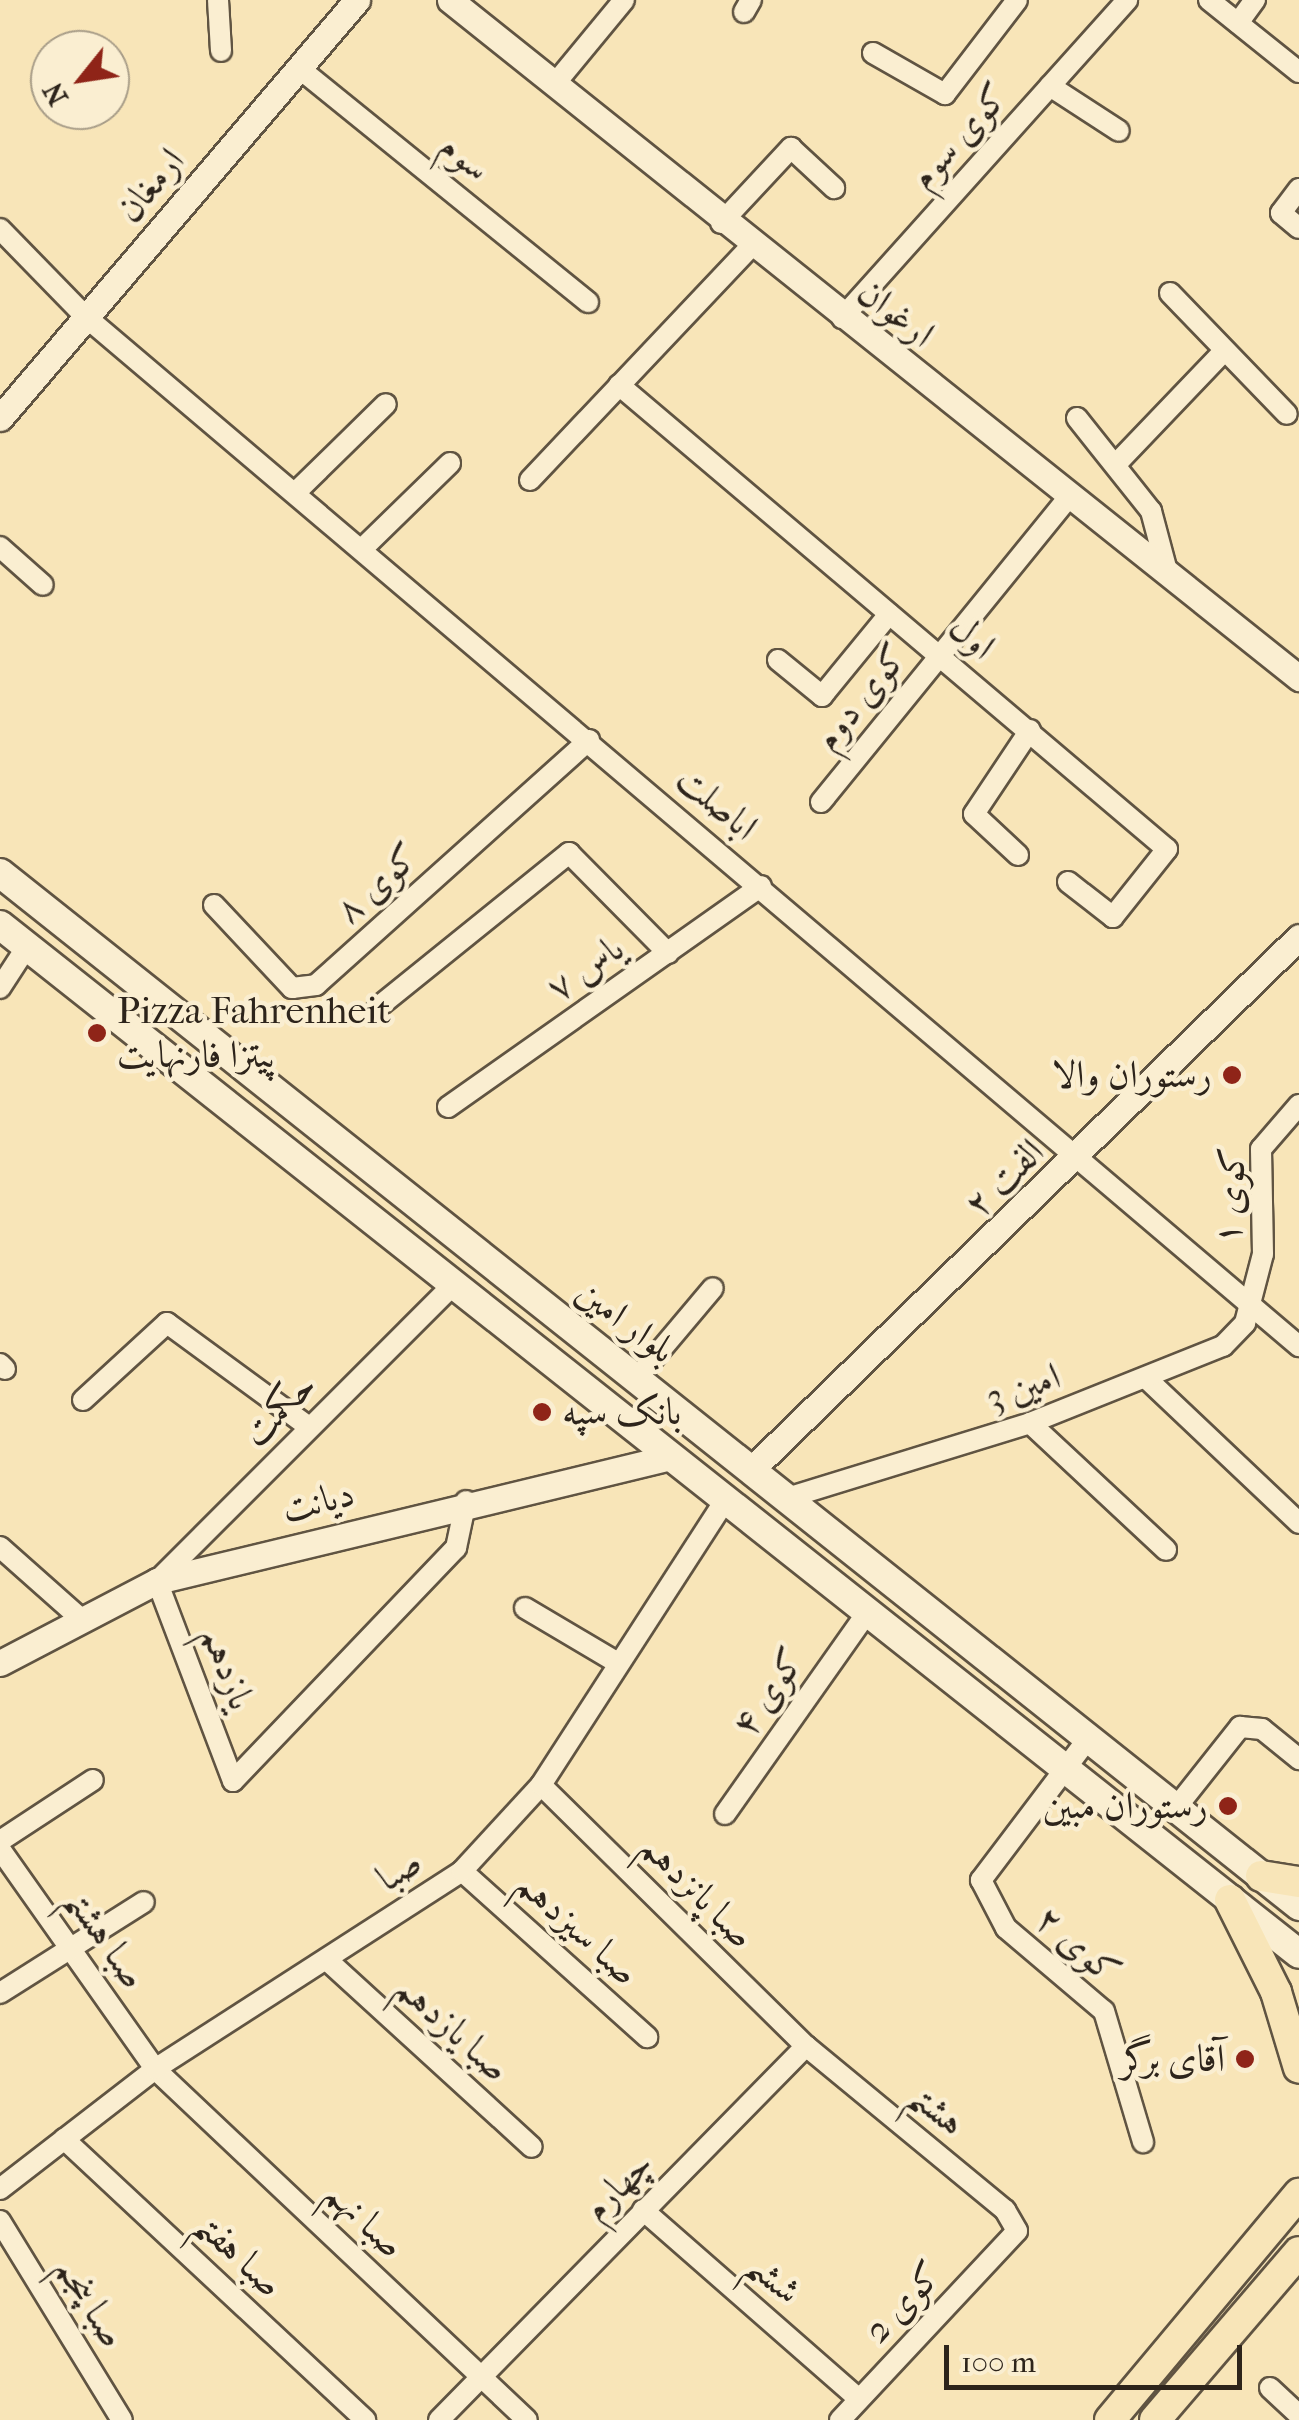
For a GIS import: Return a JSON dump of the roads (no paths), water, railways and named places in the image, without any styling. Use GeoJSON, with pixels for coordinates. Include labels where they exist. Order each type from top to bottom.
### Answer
{"type":"FeatureCollection","features":[{"type":"Feature","properties":{"kind":"main road","name":"بلوار امین"},"geometry":{"type":"LineString","coordinates":[[0,873],[479,1257],[754,1467],[1087,1740],[1299,1906]]}},
{"type":"Feature","properties":{"kind":"main road"},"geometry":{"type":"LineString","coordinates":[[0,926],[450,1287],[726,1499],[1299,1954]]}},
{"type":"Feature","properties":{"kind":"main road"},"geometry":{"type":"LineString","coordinates":[[450,1287],[479,1257]]}},
{"type":"Feature","properties":{"kind":"main road"},"geometry":{"type":"LineString","coordinates":[[1261,1876],[1299,1882]]}},
{"type":"Feature","properties":{"kind":"main road"},"geometry":{"type":"LineString","coordinates":[[1230,1900],[1276,1992],[1299,2068]]}},
{"type":"Feature","properties":{"kind":"main road"},"geometry":{"type":"LineString","coordinates":[[1110,2420],[1299,2194]]}},
{"type":"Feature","properties":{"kind":"main road"},"geometry":{"type":"LineString","coordinates":[[1155,2420],[1299,2252]]}},
{"type":"Feature","properties":{"kind":"street"},"geometry":{"type":"LineString","coordinates":[[218,0],[221,51]]}},
{"type":"Feature","properties":{"kind":"street","name":"ارمغان"},"geometry":{"type":"LineString","coordinates":[[0,418],[356,0]]}},
{"type":"Feature","properties":{"kind":"street","name":"ارغوان"},"geometry":{"type":"LineString","coordinates":[[450,0],[751,246],[1299,678]]}},
{"type":"Feature","properties":{"kind":"street"},"geometry":{"type":"LineString","coordinates":[[554,85],[624,0]]}},
{"type":"Feature","properties":{"kind":"street"},"geometry":{"type":"LineString","coordinates":[[872,53],[946,94],[1017,0]]}},
{"type":"Feature","properties":{"kind":"street","name":"کوی سوم"},"geometry":{"type":"LineString","coordinates":[[842,318],[1127,0]]}},
{"type":"Feature","properties":{"kind":"street"},"geometry":{"type":"LineString","coordinates":[[1209,0],[1299,72]]}},
{"type":"Feature","properties":{"kind":"street"},"geometry":{"type":"LineString","coordinates":[[1238,23],[1255,0]]}},
{"type":"Feature","properties":{"kind":"street","name":"سوم"},"geometry":{"type":"LineString","coordinates":[[299,68],[588,302]]}},
{"type":"Feature","properties":{"kind":"street"},"geometry":{"type":"LineString","coordinates":[[1050,86],[1119,131]]}},
{"type":"Feature","properties":{"kind":"street"},"geometry":{"type":"LineString","coordinates":[[721,222],[790,148],[834,188]]}},
{"type":"Feature","properties":{"kind":"street"},"geometry":{"type":"LineString","coordinates":[[1299,189],[1282,213],[1299,228]]}},
{"type":"Feature","properties":{"kind":"street","name":"اباصلت"},"geometry":{"type":"LineString","coordinates":[[0,229],[86,317],[1082,1156],[1299,1346]]}},
{"type":"Feature","properties":{"kind":"street"},"geometry":{"type":"LineString","coordinates":[[530,480],[751,246]]}},
{"type":"Feature","properties":{"kind":"street"},"geometry":{"type":"LineString","coordinates":[[1170,292],[1287,414]]}},
{"type":"Feature","properties":{"kind":"street"},"geometry":{"type":"LineString","coordinates":[[1119,461],[1225,350]]}},
{"type":"Feature","properties":{"kind":"street","name":"اول"},"geometry":{"type":"LineString","coordinates":[[619,385],[1167,849],[1117,916],[1068,882]]}},
{"type":"Feature","properties":{"kind":"street"},"geometry":{"type":"LineString","coordinates":[[295,493],[386,404]]}},
{"type":"Feature","properties":{"kind":"street"},"geometry":{"type":"LineString","coordinates":[[1077,418],[1119,461],[1152,511],[1168,575]]}},
{"type":"Feature","properties":{"kind":"street"},"geometry":{"type":"LineString","coordinates":[[362,549],[450,462]]}},
{"type":"Feature","properties":{"kind":"street","name":"کوی دوم"},"geometry":{"type":"LineString","coordinates":[[822,802],[1069,497]]}},
{"type":"Feature","properties":{"kind":"street"},"geometry":{"type":"LineString","coordinates":[[0,548],[43,585]]}},
{"type":"Feature","properties":{"kind":"street"},"geometry":{"type":"LineString","coordinates":[[778,660],[822,696],[889,614]]}},
{"type":"Feature","properties":{"kind":"street"},"geometry":{"type":"LineString","coordinates":[[1018,855],[974,814],[1030,730]]}},
{"type":"Feature","properties":{"kind":"street","name":"کوی ۸"},"geometry":{"type":"LineString","coordinates":[[214,905],[292,988],[316,985],[588,740]]}},
{"type":"Feature","properties":{"kind":"street"},"geometry":{"type":"LineString","coordinates":[[377,1008],[569,852],[668,953]]}},
{"type":"Feature","properties":{"kind":"street","name":"یاس ۷"},"geometry":{"type":"LineString","coordinates":[[448,1107],[761,886]]}},
{"type":"Feature","properties":{"kind":"street","name":"الفت ۲"},"geometry":{"type":"LineString","coordinates":[[754,1467],[1082,1156],[1299,937]]}},
{"type":"Feature","properties":{"kind":"street"},"geometry":{"type":"LineString","coordinates":[[0,988],[26,948]]}},
{"type":"Feature","properties":{"kind":"street","name":"کوی ۱"},"geometry":{"type":"LineString","coordinates":[[1250,1303],[1263,1254],[1261,1149],[1299,1105]]}},
{"type":"Feature","properties":{"kind":"street","name":"حکمت"},"geometry":{"type":"LineString","coordinates":[[158,1580],[450,1287]]}},
{"type":"Feature","properties":{"kind":"street"},"geometry":{"type":"LineString","coordinates":[[638,1377],[712,1288]]}},
{"type":"Feature","properties":{"kind":"street","name":"امین 3"},"geometry":{"type":"LineString","coordinates":[[790,1497],[1030,1423],[1148,1380],[1224,1346],[1250,1303]]}},
{"type":"Feature","properties":{"kind":"street"},"geometry":{"type":"LineString","coordinates":[[82,1400],[167,1323],[309,1428]]}},
{"type":"Feature","properties":{"kind":"street"},"geometry":{"type":"LineString","coordinates":[[1148,1380],[1299,1523]]}},
{"type":"Feature","properties":{"kind":"street"},"geometry":{"type":"LineString","coordinates":[[1030,1423],[1166,1550]]}},
{"type":"Feature","properties":{"kind":"street","name":"دیانت"},"geometry":{"type":"LineString","coordinates":[[0,1663],[158,1580],[466,1501],[671,1458]]}},
{"type":"Feature","properties":{"kind":"street","name":"صبا"},"geometry":{"type":"LineString","coordinates":[[0,2189],[155,2068],[462,1871],[541,1785],[726,1499]]}},
{"type":"Feature","properties":{"kind":"street","name":"یازدهم"},"geometry":{"type":"LineString","coordinates":[[158,1580],[232,1781],[456,1548],[466,1501]]}},
{"type":"Feature","properties":{"kind":"street"},"geometry":{"type":"LineString","coordinates":[[0,1547],[80,1618]]}},
{"type":"Feature","properties":{"kind":"street"},"geometry":{"type":"LineString","coordinates":[[525,1608],[618,1662]]}},
{"type":"Feature","properties":{"kind":"street","name":"کوی ۴"},"geometry":{"type":"LineString","coordinates":[[725,1814],[868,1611]]}},
{"type":"Feature","properties":{"kind":"street"},"geometry":{"type":"LineString","coordinates":[[1175,1808],[1240,1727],[1262,1729],[1299,1759]]}},
{"type":"Feature","properties":{"kind":"street"},"geometry":{"type":"LineString","coordinates":[[1065,1768],[1087,1740]]}},
{"type":"Feature","properties":{"kind":"street","name":"کوی ۲"},"geometry":{"type":"LineString","coordinates":[[1065,1768],[982,1880],[1006,1928],[1104,2011],[1143,2142]]}},
{"type":"Feature","properties":{"kind":"street"},"geometry":{"type":"LineString","coordinates":[[0,1840],[93,1780]]}},
{"type":"Feature","properties":{"kind":"street","name":"صبا پانزدهم"},"geometry":{"type":"LineString","coordinates":[[541,1785],[806,2046]]}},
{"type":"Feature","properties":{"kind":"street","name":"صبا هشتم"},"geometry":{"type":"LineString","coordinates":[[0,1849],[155,2068]]}},
{"type":"Feature","properties":{"kind":"street","name":"صبا سیزدهم"},"geometry":{"type":"LineString","coordinates":[[462,1871],[647,2037]]}},
{"type":"Feature","properties":{"kind":"street"},"geometry":{"type":"LineString","coordinates":[[0,1993],[144,1902]]}},
{"type":"Feature","properties":{"kind":"street","name":"صبا یازدهم"},"geometry":{"type":"LineString","coordinates":[[326,1960],[532,2147]]}},
{"type":"Feature","properties":{"kind":"street","name":"چهارم"},"geometry":{"type":"LineString","coordinates":[[439,2420],[806,2046]]}},
{"type":"Feature","properties":{"kind":"street","name":"هشتم"},"geometry":{"type":"LineString","coordinates":[[806,2046],[1005,2210],[1017,2231]]}},
{"type":"Feature","properties":{"kind":"street","name":"صبا نهم"},"geometry":{"type":"LineString","coordinates":[[155,2068],[527,2420]]}},
{"type":"Feature","properties":{"kind":"street","name":"صبا هفتم"},"geometry":{"type":"LineString","coordinates":[[64,2139],[366,2420]]}},
{"type":"Feature","properties":{"kind":"street","name":"ششم"},"geometry":{"type":"LineString","coordinates":[[643,2210],[860,2399]]}},
{"type":"Feature","properties":{"kind":"street","name":"صبا پنجم"},"geometry":{"type":"LineString","coordinates":[[0,2221],[122,2420]]}},
{"type":"Feature","properties":{"kind":"street","name":"کوی 2"},"geometry":{"type":"LineString","coordinates":[[840,2420],[1017,2231]]}},
{"type":"Feature","properties":{"kind":"street"},"geometry":{"type":"LineString","coordinates":[[1270,2388],[1299,2415]]}},
{"type":"Feature","properties":{"kind":"place","name":"Pizza Fahrenheit پیتزا فارنهایت"},"geometry":{"type":"Point","coordinates":[97,1033]}},
{"type":"Feature","properties":{"kind":"place","name":"رستوران والا"},"geometry":{"type":"Point","coordinates":[1232,1075]}},
{"type":"Feature","properties":{"kind":"place","name":"بانک سپه"},"geometry":{"type":"Point","coordinates":[542,1412]}},
{"type":"Feature","properties":{"kind":"place","name":"رستوران مبین"},"geometry":{"type":"Point","coordinates":[1228,1806]}},
{"type":"Feature","properties":{"kind":"place","name":"آقاى برگر"},"geometry":{"type":"Point","coordinates":[1245,2059]}}]}
